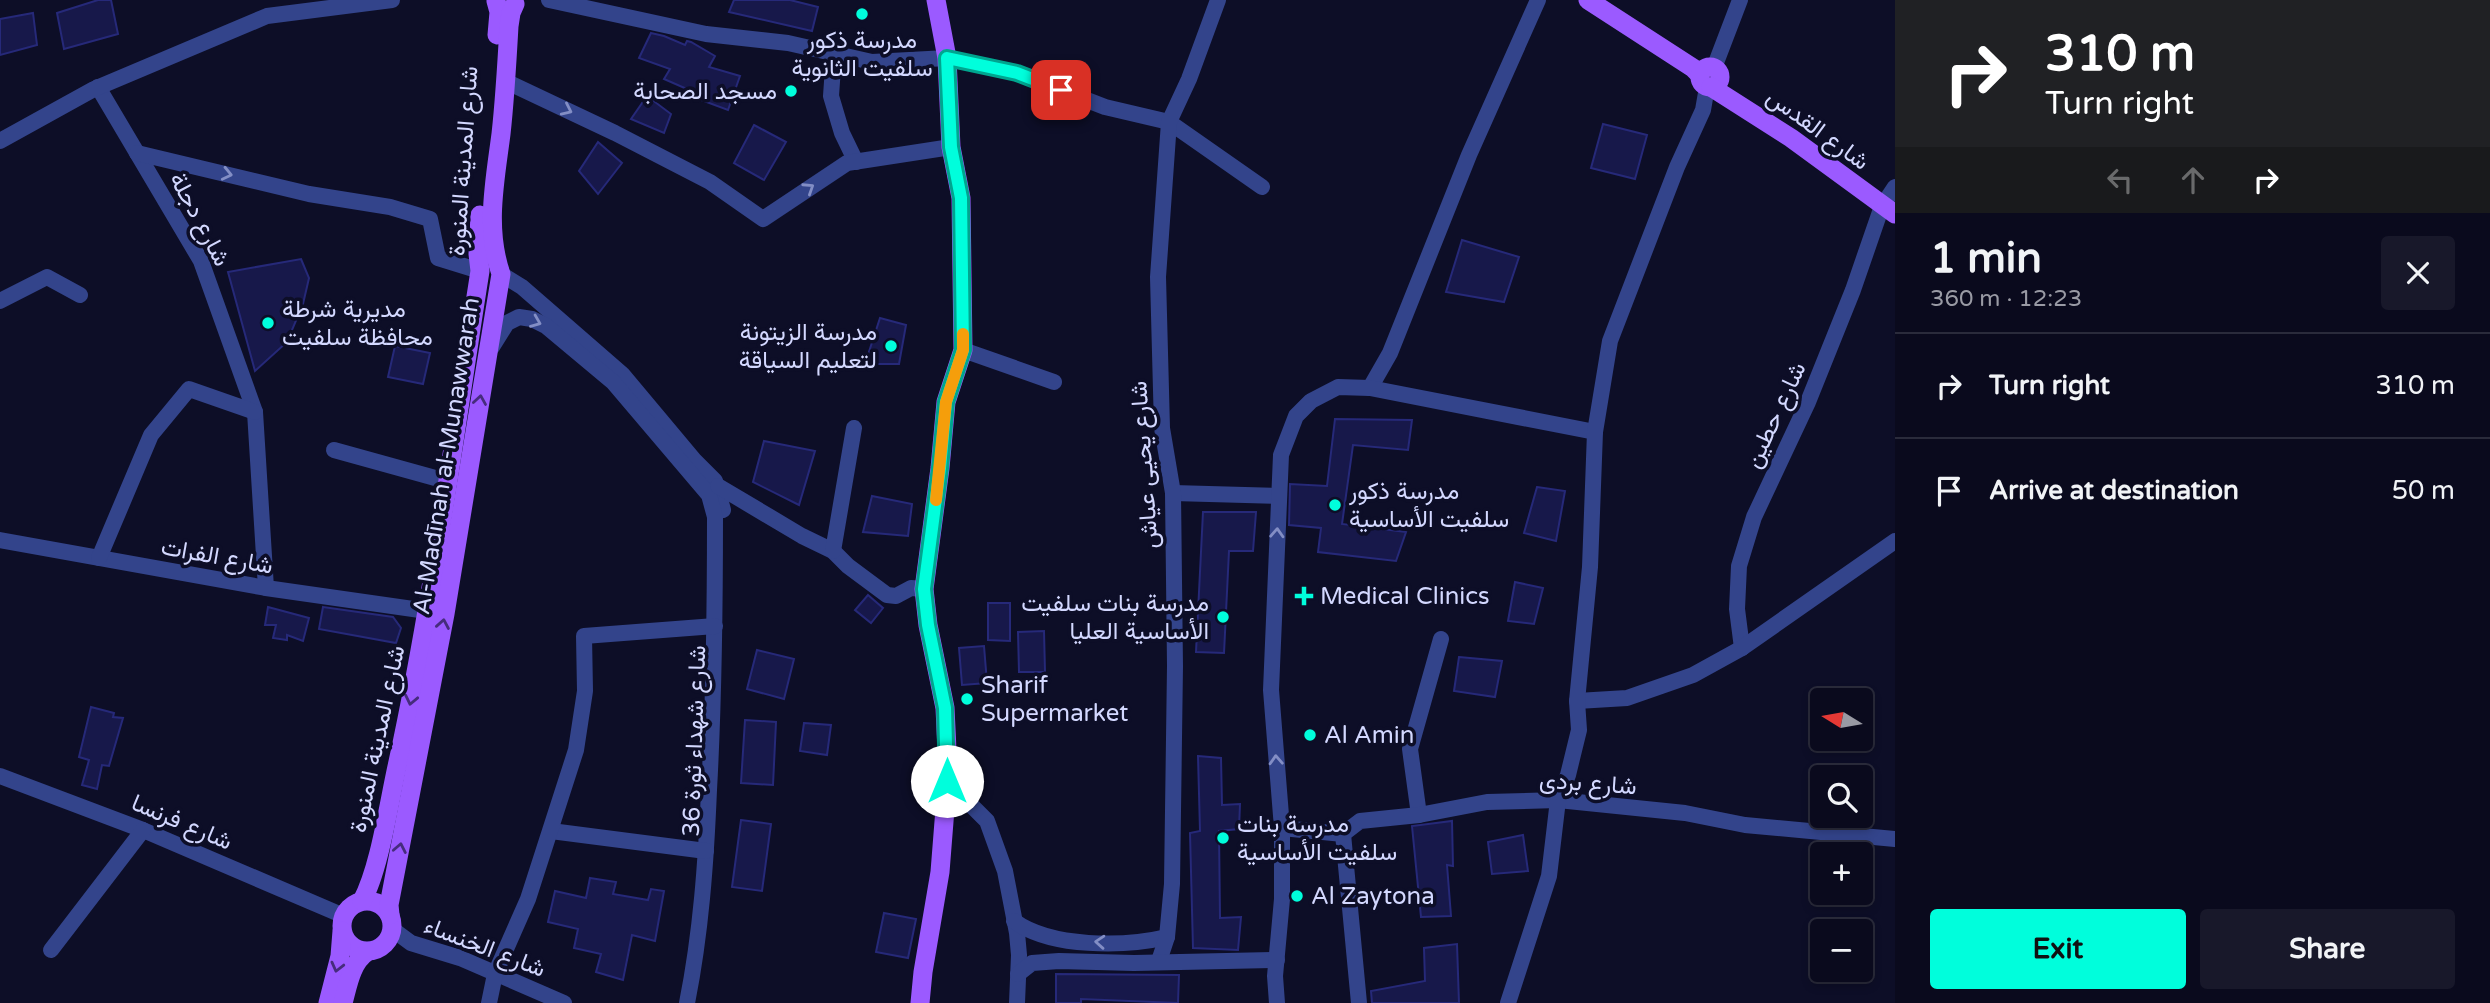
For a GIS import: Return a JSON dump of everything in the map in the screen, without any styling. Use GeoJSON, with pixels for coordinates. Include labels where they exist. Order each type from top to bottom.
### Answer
{"type":"FeatureCollection","features":[{"type":"Feature","properties":{"kind":"main road"},"geometry":{"type":"LineString","coordinates":[[920,1003],[940,872],[947,781],[945,708],[928,625],[924,589],[946,402],[963,350],[961,198],[951,147],[947,58],[936,0]]}},
{"type":"Feature","properties":{"kind":"main road","name":"شارع القدس"},"geometry":{"type":"LineString","coordinates":[[1588,0],[1693,68],[1711,76]]}},
{"type":"Feature","properties":{"kind":"main road","name":"شارع القدس"},"geometry":{"type":"LineString","coordinates":[[1608,0],[1791,138],[1891,200]]}},
{"type":"Feature","properties":{"kind":"main road","name":"Al-Madīnah al-Munawwarah"},"geometry":{"type":"LineString","coordinates":[[391,922],[389,905],[445,614],[501,274],[493,242],[492,219],[510,13],[506,1]]}},
{"type":"Feature","properties":{"kind":"main road","name":"شارع المدينة المنورة"},"geometry":{"type":"LineString","coordinates":[[362,901],[379,849],[427,611],[480,271],[478,254],[481,193],[499,20],[506,1]]}},
{"type":"Feature","properties":{"kind":"main road"},"geometry":{"type":"LineString","coordinates":[[328,1003],[340,956],[343,924],[353,905],[362,901],[380,904],[391,922],[384,945],[360,957],[343,1003]]}},
{"type":"Feature","properties":{"kind":"main road"},"geometry":{"type":"LineString","coordinates":[[343,924],[345,939],[353,947],[367,952]]}},
{"type":"Feature","properties":{"kind":"street"},"geometry":{"type":"LineString","coordinates":[[0,141],[98,87],[267,16],[392,0]]}},
{"type":"Feature","properties":{"kind":"street"},"geometry":{"type":"LineString","coordinates":[[549,0],[706,34],[788,43],[872,62],[947,58],[1017,73],[1105,107],[1169,122],[1262,187]]}},
{"type":"Feature","properties":{"kind":"street","name":"شارع يحيى عياش"},"geometry":{"type":"LineString","coordinates":[[1159,961],[1167,937],[1172,884],[1174,782],[1172,494],[1162,428],[1158,277],[1169,122],[1189,79],[1219,0]]}},
{"type":"Feature","properties":{"kind":"street"},"geometry":{"type":"LineString","coordinates":[[1370,388],[1390,353],[1469,155],[1538,0]]}},
{"type":"Feature","properties":{"kind":"street"},"geometry":{"type":"LineString","coordinates":[[1508,1003],[1549,876],[1558,800],[1568,775],[1579,730],[1577,701],[1590,567],[1595,432],[1611,341],[1672,179],[1703,110],[1711,76],[1740,0]]}},
{"type":"Feature","properties":{"kind":"street"},"geometry":{"type":"LineString","coordinates":[[834,54],[831,96],[842,133],[856,162]]}},
{"type":"Feature","properties":{"kind":"street"},"geometry":{"type":"LineString","coordinates":[[505,81],[615,132],[710,182],[763,219],[847,163],[951,147]]}},
{"type":"Feature","properties":{"kind":"street","name":"شارع دجلة"},"geometry":{"type":"LineString","coordinates":[[98,87],[201,261],[255,412],[266,588]]}},
{"type":"Feature","properties":{"kind":"street"},"geometry":{"type":"LineString","coordinates":[[137,153],[309,194],[390,207],[430,219],[438,258],[480,271]]}},
{"type":"Feature","properties":{"kind":"street","name":"شارع حطين"},"geometry":{"type":"LineString","coordinates":[[1742,648],[1737,609],[1739,566],[1754,517],[1808,402],[1891,200]]}},
{"type":"Feature","properties":{"kind":"street"},"geometry":{"type":"LineString","coordinates":[[501,274],[522,287],[622,374],[714,488]]}},
{"type":"Feature","properties":{"kind":"street"},"geometry":{"type":"LineString","coordinates":[[0,301],[47,277],[80,295]]}},
{"type":"Feature","properties":{"kind":"street"},"geometry":{"type":"LineString","coordinates":[[488,355],[507,323],[519,317],[532,319],[546,326],[613,382],[714,488],[746,502],[802,536],[833,551],[848,566],[887,595],[896,596],[911,588],[924,589]]}},
{"type":"Feature","properties":{"kind":"street"},"geometry":{"type":"LineString","coordinates":[[963,350],[1054,382]]}},
{"type":"Feature","properties":{"kind":"street"},"geometry":{"type":"LineString","coordinates":[[1277,1003],[1282,828],[1271,690],[1281,455],[1296,416],[1311,401],[1338,387],[1370,388],[1595,432]]}},
{"type":"Feature","properties":{"kind":"street"},"geometry":{"type":"LineString","coordinates":[[99,558],[151,435],[190,389],[255,412]]}},
{"type":"Feature","properties":{"kind":"street"},"geometry":{"type":"LineString","coordinates":[[833,551],[854,428]]}},
{"type":"Feature","properties":{"kind":"street"},"geometry":{"type":"LineString","coordinates":[[334,450],[446,481]]}},
{"type":"Feature","properties":{"kind":"street","name":"شارع شهداء ثورة 36"},"geometry":{"type":"LineString","coordinates":[[695,1003],[705,945],[712,852],[724,519],[714,488]]}},
{"type":"Feature","properties":{"kind":"street","name":"شارع شهداء ثورة 36"},"geometry":{"type":"LineString","coordinates":[[687,1003],[699,941],[706,851],[715,626],[714,488]]}},
{"type":"Feature","properties":{"kind":"street"},"geometry":{"type":"LineString","coordinates":[[1172,494],[1278,496]]}},
{"type":"Feature","properties":{"kind":"street"},"geometry":{"type":"LineString","coordinates":[[724,519],[732,506],[746,502]]}},
{"type":"Feature","properties":{"kind":"street","name":"شارع الفرات"},"geometry":{"type":"LineString","coordinates":[[0,540],[266,588],[427,611]]}},
{"type":"Feature","properties":{"kind":"street"},"geometry":{"type":"LineString","coordinates":[[1577,701],[1627,698],[1693,675],[1742,648],[1895,541]]}},
{"type":"Feature","properties":{"kind":"street"},"geometry":{"type":"LineString","coordinates":[[489,1003],[495,974],[528,899],[576,750],[584,691],[584,636],[715,626]]}},
{"type":"Feature","properties":{"kind":"street"},"geometry":{"type":"LineString","coordinates":[[1419,815],[1410,749],[1441,639]]}},
{"type":"Feature","properties":{"kind":"street","name":"شارع فرنسا"},"geometry":{"type":"LineString","coordinates":[[0,776],[143,830],[343,924]]}},
{"type":"Feature","properties":{"kind":"street"},"geometry":{"type":"LineString","coordinates":[[947,781],[986,821],[1004,871],[1019,955],[1017,1003]]}},
{"type":"Feature","properties":{"kind":"street","name":"شارع بردى"},"geometry":{"type":"LineString","coordinates":[[1343,834],[1360,821],[1419,815],[1487,802],[1558,800],[1685,813],[1745,825],[1895,839]]}},
{"type":"Feature","properties":{"kind":"street"},"geometry":{"type":"LineString","coordinates":[[1282,828],[1343,834],[1359,1003]]}},
{"type":"Feature","properties":{"kind":"street"},"geometry":{"type":"LineString","coordinates":[[51,950],[143,830]]}},
{"type":"Feature","properties":{"kind":"street"},"geometry":{"type":"LineString","coordinates":[[551,831],[706,851]]}},
{"type":"Feature","properties":{"kind":"street"},"geometry":{"type":"LineString","coordinates":[[1014,921],[1031,931],[1051,937],[1082,941],[1140,943],[1167,937],[1178,961]]}},
{"type":"Feature","properties":{"kind":"street","name":"شارع الخنساء"},"geometry":{"type":"LineString","coordinates":[[391,922],[411,943],[460,958],[564,1003]]}},
{"type":"Feature","properties":{"kind":"street"},"geometry":{"type":"LineString","coordinates":[[1018,974],[1026,965],[1032,963],[1059,961],[1134,963],[1277,960]]}},
{"type":"Feature","properties":{"kind":"building"},"geometry":{"type":"Polygon","coordinates":[[[98,0],[111,0],[118,34],[64,49],[57,13],[98,0]]]}},
{"type":"Feature","properties":{"kind":"building"},"geometry":{"type":"Polygon","coordinates":[[[734,0],[790,0],[818,7],[812,31],[729,12],[734,0]]]}},
{"type":"Feature","properties":{"kind":"building"},"geometry":{"type":"Polygon","coordinates":[[[33,13],[37,45],[0,55],[0,19],[33,13]]]}},
{"type":"Feature","properties":{"kind":"building"},"geometry":{"type":"Polygon","coordinates":[[[651,33],[685,45],[687,41],[691,42],[715,56],[709,67],[740,76],[728,110],[701,100],[703,96],[664,79],[670,69],[639,58],[651,33]]]}},
{"type":"Feature","properties":{"kind":"building"},"geometry":{"type":"Polygon","coordinates":[[[647,96],[671,114],[664,133],[631,119],[647,96]]]}},
{"type":"Feature","properties":{"kind":"building"},"geometry":{"type":"Polygon","coordinates":[[[1603,124],[1647,135],[1635,179],[1591,168],[1603,124]]]}},
{"type":"Feature","properties":{"kind":"building"},"geometry":{"type":"Polygon","coordinates":[[[754,125],[786,142],[764,180],[734,163],[754,125]]]}},
{"type":"Feature","properties":{"kind":"building"},"geometry":{"type":"Polygon","coordinates":[[[598,142],[622,163],[598,194],[579,171],[598,142]]]}},
{"type":"Feature","properties":{"kind":"building"},"geometry":{"type":"Polygon","coordinates":[[[1462,240],[1519,257],[1504,302],[1446,292],[1462,240]]]}},
{"type":"Feature","properties":{"kind":"building","name":"مديرية شرطة محافظة سلفيت"},"geometry":{"type":"Polygon","coordinates":[[[301,259],[309,278],[303,304],[287,342],[255,371],[228,272],[301,259]]]}},
{"type":"Feature","properties":{"kind":"building"},"geometry":{"type":"Polygon","coordinates":[[[880,318],[906,325],[899,364],[865,364],[880,318]]]}},
{"type":"Feature","properties":{"kind":"building"},"geometry":{"type":"Polygon","coordinates":[[[395,346],[430,353],[423,384],[388,377],[395,346]]]}},
{"type":"Feature","properties":{"kind":"building","name":"مدرسة ذكور سلفيت الأساسية"},"geometry":{"type":"Polygon","coordinates":[[[1335,419],[1412,420],[1408,450],[1353,445],[1342,524],[1406,532],[1396,561],[1318,552],[1321,528],[1289,525],[1290,484],[1327,486],[1335,419]]]}},
{"type":"Feature","properties":{"kind":"building"},"geometry":{"type":"Polygon","coordinates":[[[764,441],[815,451],[799,505],[753,482],[764,441]]]}},
{"type":"Feature","properties":{"kind":"building"},"geometry":{"type":"Polygon","coordinates":[[[1537,487],[1565,491],[1556,541],[1524,533],[1537,487]]]}},
{"type":"Feature","properties":{"kind":"building"},"geometry":{"type":"Polygon","coordinates":[[[872,496],[912,504],[908,536],[863,532],[872,496]]]}},
{"type":"Feature","properties":{"kind":"building","name":"مدرسة بنات سلفيت الأساسية العليا"},"geometry":{"type":"Polygon","coordinates":[[[1203,512],[1256,512],[1253,551],[1229,551],[1224,653],[1196,652],[1203,512]]]}},
{"type":"Feature","properties":{"kind":"building"},"geometry":{"type":"Polygon","coordinates":[[[1515,582],[1543,588],[1534,624],[1508,621],[1515,582]]]}},
{"type":"Feature","properties":{"kind":"building"},"geometry":{"type":"Polygon","coordinates":[[[868,595],[883,608],[871,623],[855,610],[868,595]]]}},
{"type":"Feature","properties":{"kind":"building"},"geometry":{"type":"Polygon","coordinates":[[[988,603],[1010,603],[1010,641],[988,640],[988,603]]]}},
{"type":"Feature","properties":{"kind":"building"},"geometry":{"type":"Polygon","coordinates":[[[268,607],[309,618],[303,641],[287,635],[287,640],[273,638],[276,625],[265,625],[268,607]]]}},
{"type":"Feature","properties":{"kind":"building"},"geometry":{"type":"Polygon","coordinates":[[[323,607],[393,617],[401,628],[396,643],[319,629],[323,607]]]}},
{"type":"Feature","properties":{"kind":"building"},"geometry":{"type":"Polygon","coordinates":[[[1044,631],[1045,672],[1019,672],[1018,632],[1044,631]]]}},
{"type":"Feature","properties":{"kind":"building"},"geometry":{"type":"Polygon","coordinates":[[[984,646],[987,683],[962,685],[959,648],[984,646]]]}},
{"type":"Feature","properties":{"kind":"building"},"geometry":{"type":"Polygon","coordinates":[[[757,650],[794,659],[784,699],[747,689],[757,650]]]}},
{"type":"Feature","properties":{"kind":"building"},"geometry":{"type":"Polygon","coordinates":[[[1459,657],[1502,661],[1495,697],[1454,691],[1459,657]]]}},
{"type":"Feature","properties":{"kind":"building"},"geometry":{"type":"Polygon","coordinates":[[[91,707],[114,713],[113,717],[123,718],[109,766],[102,765],[97,789],[82,785],[89,760],[79,757],[91,707]]]}},
{"type":"Feature","properties":{"kind":"building"},"geometry":{"type":"Polygon","coordinates":[[[745,720],[776,722],[773,785],[741,783],[745,720]]]}},
{"type":"Feature","properties":{"kind":"building"},"geometry":{"type":"Polygon","coordinates":[[[804,723],[831,725],[827,755],[800,751],[804,723]]]}},
{"type":"Feature","properties":{"kind":"building","name":"مدرسة بنات سلفيت الأساسية"},"geometry":{"type":"Polygon","coordinates":[[[1198,756],[1221,758],[1222,805],[1240,804],[1239,829],[1219,831],[1220,918],[1241,917],[1238,950],[1193,948],[1190,833],[1200,831],[1198,756]]]}},
{"type":"Feature","properties":{"kind":"building"},"geometry":{"type":"Polygon","coordinates":[[[741,820],[771,824],[762,891],[732,887],[741,820]]]}},
{"type":"Feature","properties":{"kind":"building"},"geometry":{"type":"Polygon","coordinates":[[[1452,821],[1453,866],[1447,865],[1451,916],[1421,917],[1412,826],[1452,821]]]}},
{"type":"Feature","properties":{"kind":"building"},"geometry":{"type":"Polygon","coordinates":[[[1523,835],[1528,871],[1492,874],[1488,842],[1523,835]]]}},
{"type":"Feature","properties":{"kind":"building"},"geometry":{"type":"Polygon","coordinates":[[[590,878],[616,882],[613,894],[648,900],[651,889],[664,891],[655,941],[632,935],[623,980],[596,972],[601,954],[574,948],[578,929],[548,922],[555,891],[586,898],[590,878]]]}},
{"type":"Feature","properties":{"kind":"building"},"geometry":{"type":"Polygon","coordinates":[[[884,913],[916,919],[908,958],[876,952],[884,913]]]}},
{"type":"Feature","properties":{"kind":"building"},"geometry":{"type":"Polygon","coordinates":[[[1457,944],[1459,1003],[1372,1003],[1371,991],[1425,981],[1424,948],[1457,944]]]}},
{"type":"Feature","properties":{"kind":"building"},"geometry":{"type":"Polygon","coordinates":[[[1056,974],[1179,975],[1178,1003],[1081,999],[1081,1003],[1056,1003],[1056,974]]]}},
{"type":"Feature","properties":{"kind":"slow traffic"},"geometry":{"type":"LineString","coordinates":[[936,500],[946,402],[963,350],[963,334]]}},
{"type":"Feature","properties":{"kind":"place","name":"مدرسة ذكور سلفيت الثانوية"},"geometry":{"type":"Point","coordinates":[862,14]}},
{"type":"Feature","properties":{"kind":"place","name":"مسجد الصحابة"},"geometry":{"type":"Point","coordinates":[791,91]}},
{"type":"Feature","properties":{"kind":"place","name":"مديرية شرطة محافظة سلفيت"},"geometry":{"type":"Point","coordinates":[268,323]}},
{"type":"Feature","properties":{"kind":"place","name":"مدرسة الزيتونة لتعليم السياقة"},"geometry":{"type":"Point","coordinates":[891,346]}},
{"type":"Feature","properties":{"kind":"place","name":"مدرسة ذكور سلفيت الأساسية"},"geometry":{"type":"Point","coordinates":[1335,505]}},
{"type":"Feature","properties":{"kind":"place","name":"Medical Clinics"},"geometry":{"type":"Point","coordinates":[1304,596]}},
{"type":"Feature","properties":{"kind":"place","name":"مدرسة بنات سلفيت الأساسية العليا"},"geometry":{"type":"Point","coordinates":[1223,617]}},
{"type":"Feature","properties":{"kind":"place","name":"Sharif Supermarket"},"geometry":{"type":"Point","coordinates":[967,699]}},
{"type":"Feature","properties":{"kind":"place","name":"Al Amin"},"geometry":{"type":"Point","coordinates":[1310,735]}},
{"type":"Feature","properties":{"kind":"place","name":"مدرسة بنات سلفيت الأساسية"},"geometry":{"type":"Point","coordinates":[1223,838]}},
{"type":"Feature","properties":{"kind":"place","name":"Al Zaytona"},"geometry":{"type":"Point","coordinates":[1297,896]}},
{"type":"Feature","properties":{"kind":"route"},"geometry":{"type":"LineString","coordinates":[[947,781],[945,708],[928,625],[924,589],[946,402],[963,350],[961,198],[951,147],[947,58],[1017,73],[1061,90]]}}]}
